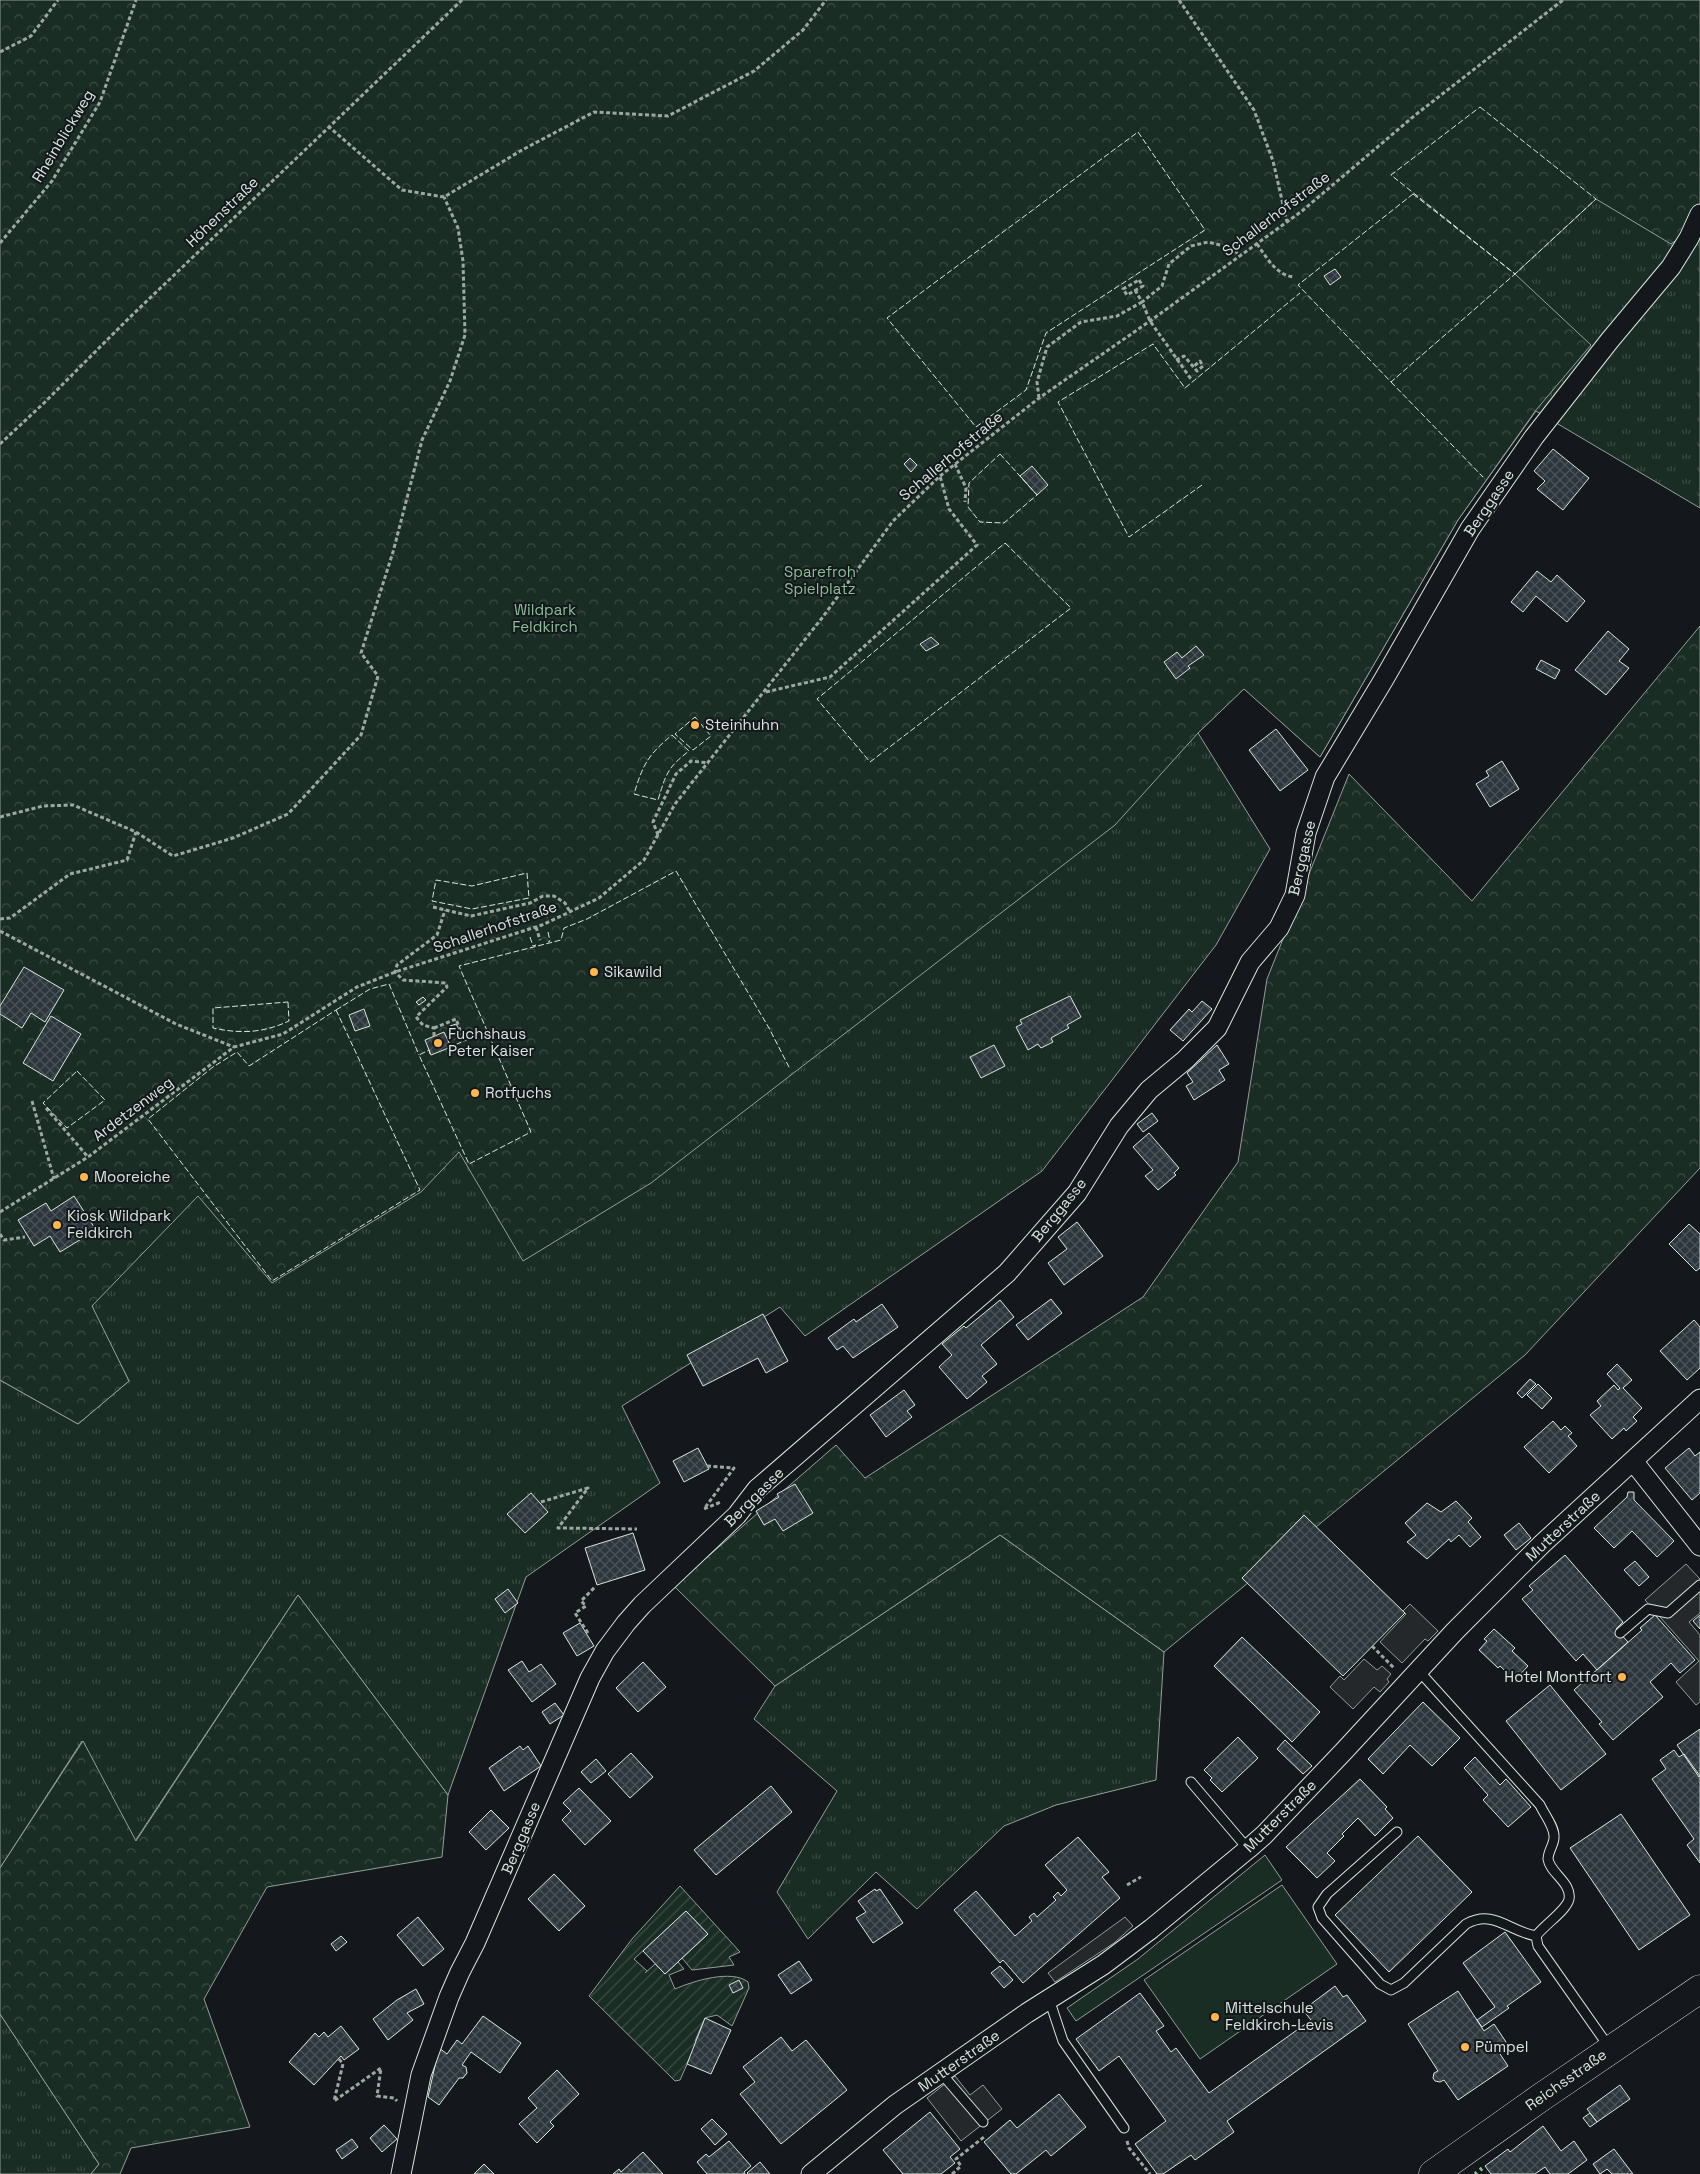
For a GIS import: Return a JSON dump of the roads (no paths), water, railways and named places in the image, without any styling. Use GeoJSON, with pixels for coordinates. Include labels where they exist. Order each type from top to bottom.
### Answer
{"type":"FeatureCollection","features":[{"type":"Feature","properties":{"kind":"main road","name":"Reichsstraße"},"geometry":{"type":"LineString","coordinates":[[1433,2174],[1700,1988]]}},
{"type":"Feature","properties":{"kind":"street","name":"Berggasse"},"geometry":{"type":"LineString","coordinates":[[402,2174],[421,2074],[449,1998],[460,1972],[476,1944],[561,1742],[590,1678],[605,1651],[642,1605],[737,1515],[757,1489],[1007,1272],[1077,1193],[1119,1126],[1148,1090],[1185,1060],[1217,1028],[1250,962],[1279,928],[1295,895],[1306,833],[1325,776],[1384,679],[1470,530],[1534,437],[1610,340],[1671,267],[1689,238],[1700,214]]}},
{"type":"Feature","properties":{"kind":"street","name":"Mutterstraße"},"geometry":{"type":"LineString","coordinates":[[811,2174],[895,2105],[1103,1965],[1151,1929],[1248,1849],[1264,1835],[1413,1676],[1542,1544],[1700,1399]]}},
{"type":"Feature","properties":{"kind":"street"},"geometry":{"type":"LineString","coordinates":[[1633,1461],[1700,1546]]}},
{"type":"Feature","properties":{"kind":"lane"},"geometry":{"type":"LineString","coordinates":[[1620,1633],[1648,1609],[1668,1613],[1700,1585]]}},
{"type":"Feature","properties":{"kind":"lane"},"geometry":{"type":"LineString","coordinates":[[1413,1676],[1540,1805],[1552,1827],[1555,1837],[1548,1858],[1552,1867],[1567,1887],[1570,1898],[1566,1906],[1543,1926],[1536,1936],[1538,1946],[1610,2049]]}},
{"type":"Feature","properties":{"kind":"lane"},"geometry":{"type":"LineString","coordinates":[[1191,1782],[1248,1849]]}},
{"type":"Feature","properties":{"kind":"lane"},"geometry":{"type":"LineString","coordinates":[[1397,1832],[1327,1894],[1318,1906],[1322,1918],[1380,1984],[1391,1990],[1404,1983],[1466,1924],[1478,1917],[1494,1919],[1514,1930],[1536,1936]]}},
{"type":"Feature","properties":{"kind":"lane"},"geometry":{"type":"LineString","coordinates":[[1049,2000],[1064,2041],[1124,2128]]}},
{"type":"Feature","properties":{"kind":"lane"},"geometry":{"type":"LineString","coordinates":[[941,2074],[984,2122]]}},
{"type":"Feature","properties":{"kind":"place","name":"Steinhuhn"},"geometry":{"type":"Point","coordinates":[695,725]}},
{"type":"Feature","properties":{"kind":"place","name":"Sikawild"},"geometry":{"type":"Point","coordinates":[594,972]}},
{"type":"Feature","properties":{"kind":"place","name":"Fuchshaus Peter Kaiser"},"geometry":{"type":"Point","coordinates":[438,1043]}},
{"type":"Feature","properties":{"kind":"place","name":"Rotfuchs"},"geometry":{"type":"Point","coordinates":[475,1093]}},
{"type":"Feature","properties":{"kind":"place","name":"Mooreiche"},"geometry":{"type":"Point","coordinates":[84,1177]}},
{"type":"Feature","properties":{"kind":"place","name":"Kiosk Wildpark Feldkirch"},"geometry":{"type":"Point","coordinates":[57,1225]}},
{"type":"Feature","properties":{"kind":"place","name":"Hotel Montfort"},"geometry":{"type":"Point","coordinates":[1622,1677]}},
{"type":"Feature","properties":{"kind":"place","name":"Mittelschule Feldkirch-Levis"},"geometry":{"type":"Point","coordinates":[1215,2017]}},
{"type":"Feature","properties":{"kind":"place","name":"Pümpel"},"geometry":{"type":"Point","coordinates":[1465,2047]}},
{"type":"Feature","properties":{"kind":"park label","name":"Sparefroh Spielplatz"},"geometry":{"type":"Point","coordinates":[820,580]}},
{"type":"Feature","properties":{"kind":"park label","name":"Wildpark Feldkirch"},"geometry":{"type":"Point","coordinates":[545,618]}}]}
